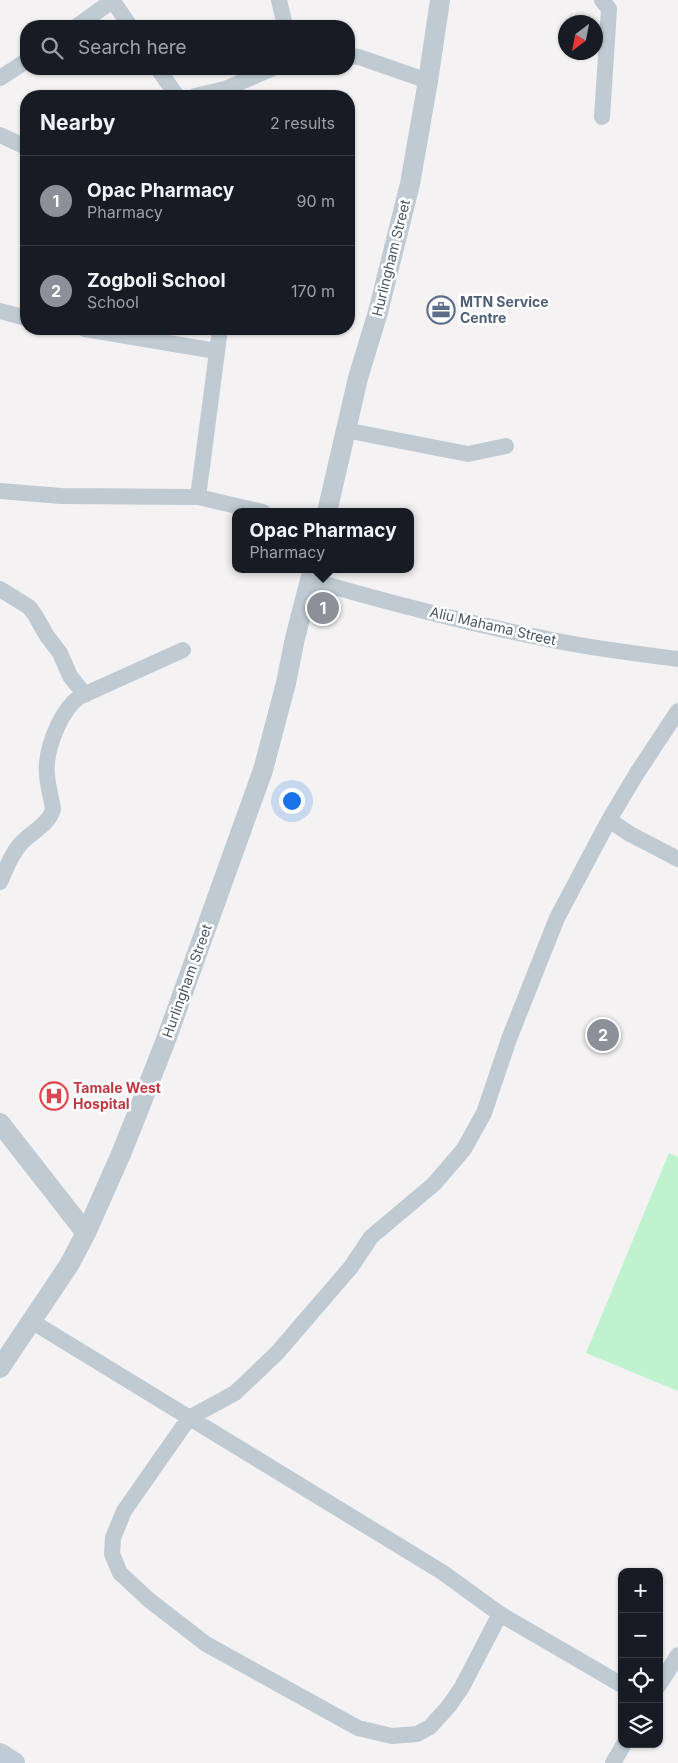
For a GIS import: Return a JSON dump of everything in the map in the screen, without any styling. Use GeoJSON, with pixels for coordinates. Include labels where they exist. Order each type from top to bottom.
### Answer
{"type":"FeatureCollection","features":[{"type":"Feature","properties":{"kind":"main road"},"geometry":{"type":"LineString","coordinates":[[0,1754],[14,1763]]}},
{"type":"Feature","properties":{"kind":"street"},"geometry":{"type":"LineString","coordinates":[[85,20],[112,0],[126,20]]}},
{"type":"Feature","properties":{"kind":"street"},"geometry":{"type":"LineString","coordinates":[[279,0],[284,20]]}},
{"type":"Feature","properties":{"kind":"street","name":"Hurlingham Street"},"geometry":{"type":"LineString","coordinates":[[328,508],[358,378],[398,237],[419,139],[440,0]]}},
{"type":"Feature","properties":{"kind":"street"},"geometry":{"type":"LineString","coordinates":[[602,0],[609,9],[602,117]]}},
{"type":"Feature","properties":{"kind":"street"},"geometry":{"type":"LineString","coordinates":[[355,57],[428,82]]}},
{"type":"Feature","properties":{"kind":"street"},"geometry":{"type":"LineString","coordinates":[[0,78],[20,65]]}},
{"type":"Feature","properties":{"kind":"street"},"geometry":{"type":"LineString","coordinates":[[162,75],[173,90]]}},
{"type":"Feature","properties":{"kind":"street"},"geometry":{"type":"LineString","coordinates":[[221,90],[257,75]]}},
{"type":"Feature","properties":{"kind":"street"},"geometry":{"type":"LineString","coordinates":[[0,135],[20,144]]}},
{"type":"Feature","properties":{"kind":"street"},"geometry":{"type":"LineString","coordinates":[[0,311],[20,316]]}},
{"type":"Feature","properties":{"kind":"street"},"geometry":{"type":"LineString","coordinates":[[121,335],[216,351]]}},
{"type":"Feature","properties":{"kind":"street"},"geometry":{"type":"LineString","coordinates":[[198,497],[219,335]]}},
{"type":"Feature","properties":{"kind":"street"},"geometry":{"type":"LineString","coordinates":[[345,430],[468,454],[506,446]]}},
{"type":"Feature","properties":{"kind":"street"},"geometry":{"type":"LineString","coordinates":[[0,491],[61,496],[198,497],[246,508]]}},
{"type":"Feature","properties":{"kind":"street","name":"Hurlingham Street"},"geometry":{"type":"LineString","coordinates":[[0,1368],[69,1265],[86,1233],[121,1154],[167,1037],[263,770],[312,575]]}},
{"type":"Feature","properties":{"kind":"street","name":"Aliu Mahama Street"},"geometry":{"type":"LineString","coordinates":[[312,575],[377,599],[543,638],[602,649],[678,659]]}},
{"type":"Feature","properties":{"kind":"street"},"geometry":{"type":"LineString","coordinates":[[0,589],[29,607],[60,653],[70,676],[85,695]]}},
{"type":"Feature","properties":{"kind":"street"},"geometry":{"type":"LineString","coordinates":[[0,882],[18,848],[26,838],[49,820],[52,813],[46,762],[64,712],[71,702],[79,696],[85,695],[183,650]]}},
{"type":"Feature","properties":{"kind":"street"},"geometry":{"type":"LineString","coordinates":[[500,1614],[462,1686],[449,1706],[430,1727],[417,1734],[392,1736],[358,1728],[206,1644],[148,1600],[120,1573],[112,1554],[113,1538],[124,1512],[189,1418],[235,1394],[277,1353],[351,1267],[371,1237],[434,1184],[464,1149],[484,1113],[509,1039],[557,918],[609,820],[678,711]]}},
{"type":"Feature","properties":{"kind":"street"},"geometry":{"type":"LineString","coordinates":[[609,820],[630,834],[678,858]]}},
{"type":"Feature","properties":{"kind":"street"},"geometry":{"type":"LineString","coordinates":[[0,1123],[86,1233]]}},
{"type":"Feature","properties":{"kind":"street"},"geometry":{"type":"LineString","coordinates":[[31,1321],[442,1572],[500,1614],[618,1683]]}},
{"type":"Feature","properties":{"kind":"street"},"geometry":{"type":"LineString","coordinates":[[663,1679],[678,1655]]}},
{"type":"Feature","properties":{"kind":"street"},"geometry":{"type":"LineString","coordinates":[[613,1763],[622,1748]]}},
{"type":"Feature","properties":{"kind":"green space"},"geometry":{"type":"Polygon","coordinates":[[[669,1153],[678,1157],[678,1391],[586,1353],[669,1153]]]}},
{"type":"Feature","properties":{"kind":"place","name":"MTN Service Centre"},"geometry":{"type":"Point","coordinates":[441,310]}},
{"type":"Feature","properties":{"kind":"place","name":"Opac Pharmacy"},"geometry":{"type":"Point","coordinates":[323,608]}},
{"type":"Feature","properties":{"kind":"place","name":"Zogboli School"},"geometry":{"type":"Point","coordinates":[603,1035]}},
{"type":"Feature","properties":{"kind":"place","name":"Tamale West Hospital"},"geometry":{"type":"Point","coordinates":[54,1096]}}]}
